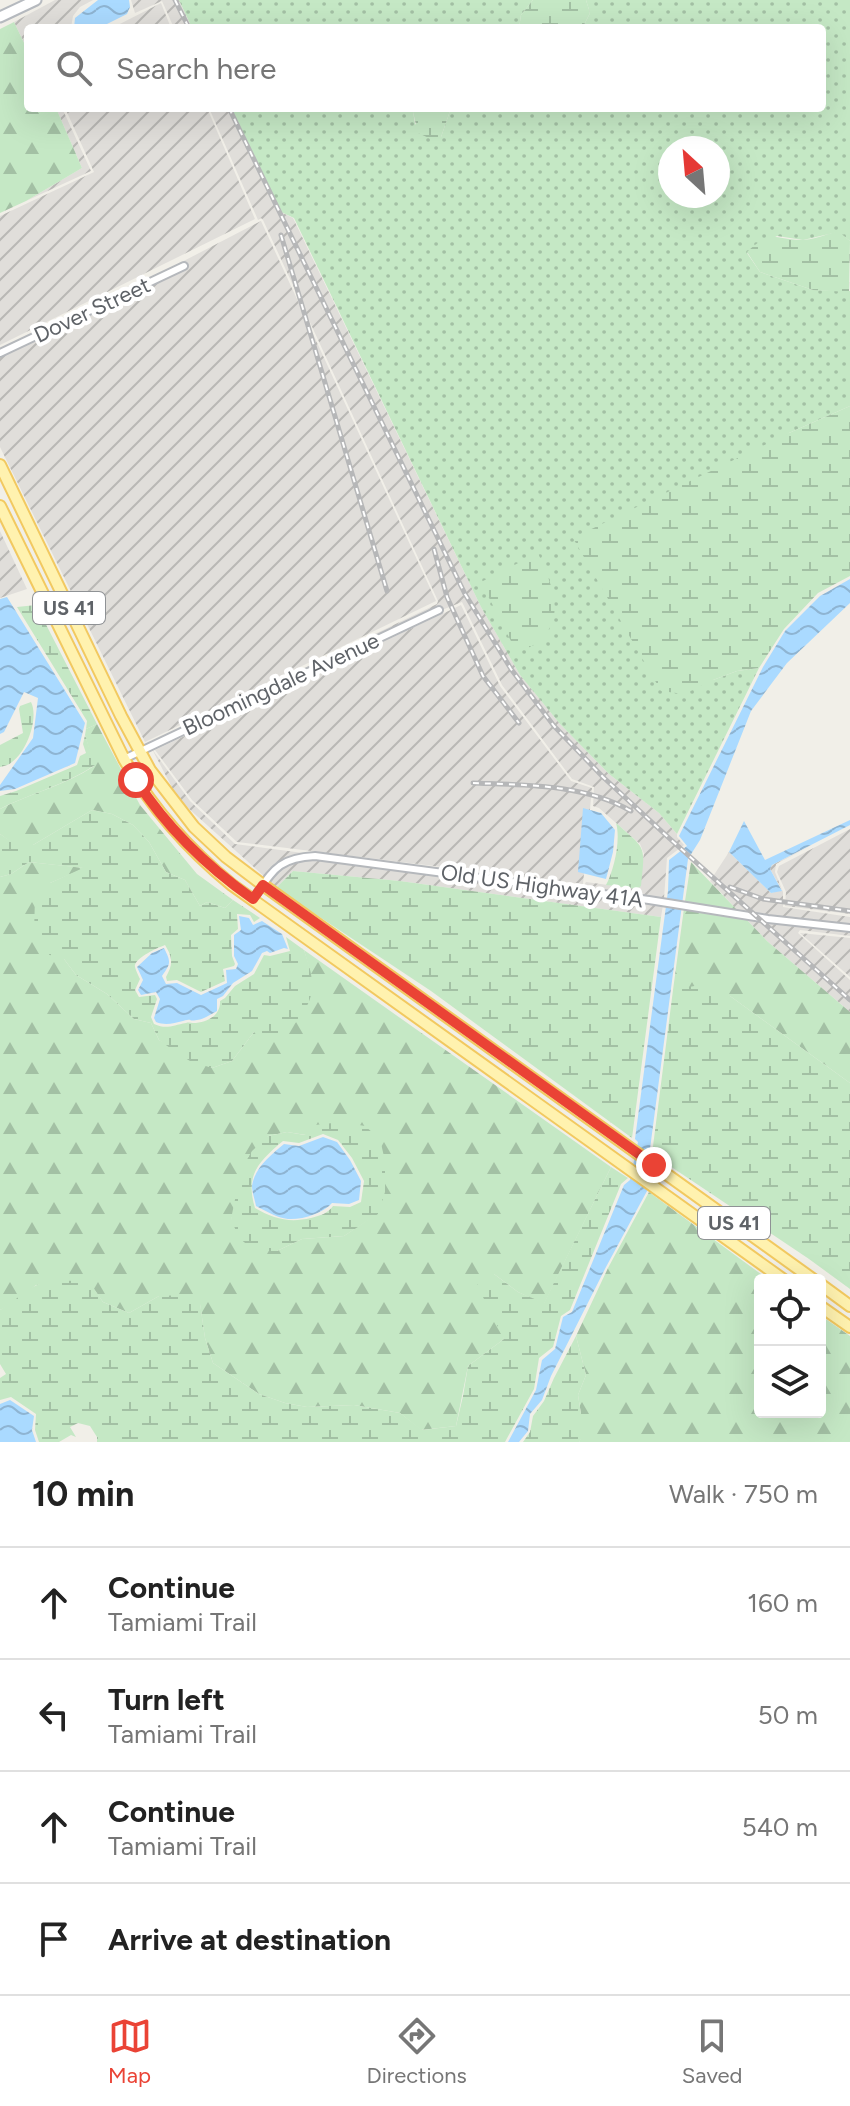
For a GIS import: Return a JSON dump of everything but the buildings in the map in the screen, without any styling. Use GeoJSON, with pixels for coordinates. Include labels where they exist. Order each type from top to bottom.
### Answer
{"type":"FeatureCollection","features":[{"type":"Feature","properties":{"kind":"main road"},"geometry":{"type":"LineString","coordinates":[[0,17],[36,0]]}},
{"type":"Feature","properties":{"kind":"main road","name":"US 41"},"geometry":{"type":"LineString","coordinates":[[1,470],[139,752],[194,827],[263,885],[802,1274]]}},
{"type":"Feature","properties":{"kind":"main road","name":"US 41"},"geometry":{"type":"LineString","coordinates":[[0,506],[142,791],[163,819],[214,870],[776,1274]]}},
{"type":"Feature","properties":{"kind":"main road"},"geometry":{"type":"LineString","coordinates":[[826,1288],[850,1306]]}},
{"type":"Feature","properties":{"kind":"main road"},"geometry":{"type":"LineString","coordinates":[[826,1310],[850,1327]]}},
{"type":"Feature","properties":{"kind":"street","name":"Dover Street"},"geometry":{"type":"LineString","coordinates":[[0,353],[184,266]]}},
{"type":"Feature","properties":{"kind":"street","name":"Bloomingdale Avenue"},"geometry":{"type":"LineString","coordinates":[[124,759],[439,610]]}},
{"type":"Feature","properties":{"kind":"street","name":"Old US Highway 41A"},"geometry":{"type":"LineString","coordinates":[[253,899],[277,866],[295,857],[315,856],[850,928]]}},
{"type":"Feature","properties":{"kind":"shaded area"},"geometry":{"type":"Polygon","coordinates":[[[55,0],[93,0],[80,7],[72,24],[24,24],[24,43],[14,22],[55,0]]]}},
{"type":"Feature","properties":{"kind":"shaded area"},"geometry":{"type":"Polygon","coordinates":[[[131,0],[179,0],[190,24],[172,24],[162,1],[135,13],[131,0]]]}},
{"type":"Feature","properties":{"kind":"shaded area"},"geometry":{"type":"Polygon","coordinates":[[[161,3],[169,24],[120,24],[161,3]]]}},
{"type":"Feature","properties":{"kind":"shaded area"},"geometry":{"type":"Polygon","coordinates":[[[58,112],[64,112],[91,171],[26,201],[82,168],[58,112]]]}},
{"type":"Feature","properties":{"kind":"shaded area"},"geometry":{"type":"Polygon","coordinates":[[[67,112],[209,112],[255,219],[0,345],[0,216],[94,172],[67,112]]]}},
{"type":"Feature","properties":{"kind":"shaded area"},"geometry":{"type":"Polygon","coordinates":[[[211,112],[233,112],[281,212],[293,218],[481,607],[520,675],[560,724],[609,774],[659,813],[684,845],[667,858],[664,898],[497,876],[583,887],[586,882],[637,889],[644,854],[640,844],[593,806],[594,787],[572,779],[502,685],[462,602],[442,610],[439,606],[203,717],[438,601],[263,220],[258,220],[211,112]]]}},
{"type":"Feature","properties":{"kind":"shaded area"},"geometry":{"type":"Polygon","coordinates":[[[261,221],[436,601],[145,742],[0,447],[0,356],[261,221]]]}},
{"type":"Feature","properties":{"kind":"shaded area"},"geometry":{"type":"Polygon","coordinates":[[[0,531],[27,589],[0,598],[0,531]]]}},
{"type":"Feature","properties":{"kind":"shaded area"},"geometry":{"type":"Polygon","coordinates":[[[461,605],[500,686],[571,781],[592,788],[583,884],[237,842],[192,800],[155,750],[461,605]]]}},
{"type":"Feature","properties":{"kind":"shaded area"},"geometry":{"type":"Polygon","coordinates":[[[152,749],[190,801],[235,844],[303,853],[275,863],[265,877],[178,799],[152,749]]]}},
{"type":"Feature","properties":{"kind":"shaded area"},"geometry":{"type":"Polygon","coordinates":[[[850,829],[850,914],[785,906],[786,892],[777,872],[779,866],[850,829]]]}},
{"type":"Feature","properties":{"kind":"shaded area"},"geometry":{"type":"Polygon","coordinates":[[[814,844],[776,864],[775,872],[783,892],[783,907],[850,917],[850,925],[738,911],[710,881],[729,852],[771,893],[782,890],[770,869],[772,865],[814,844]]]}},
{"type":"Feature","properties":{"kind":"shaded area"},"geometry":{"type":"Polygon","coordinates":[[[315,859],[663,905],[661,917],[400,881],[293,871],[276,888],[270,882],[279,869],[296,860],[315,859]]]}},
{"type":"Feature","properties":{"kind":"shaded area"},"geometry":{"type":"Polygon","coordinates":[[[746,919],[850,932],[850,936],[800,930],[798,933],[850,980],[850,1012],[767,941],[746,919]]]}},
{"type":"Feature","properties":{"kind":"shaded area"},"geometry":{"type":"Polygon","coordinates":[[[800,933],[850,938],[850,977],[800,933]]]}},
{"type":"Feature","properties":{"kind":"green space"},"geometry":{"type":"Polygon","coordinates":[[[179,0],[533,0],[521,15],[520,24],[190,24],[179,0]]]}},
{"type":"Feature","properties":{"kind":"green space"},"geometry":{"type":"Polygon","coordinates":[[[533,0],[586,0],[590,13],[584,24],[520,24],[521,15],[533,0]]]}},
{"type":"Feature","properties":{"kind":"green space"},"geometry":{"type":"Polygon","coordinates":[[[586,0],[850,0],[850,241],[838,232],[803,240],[777,236],[747,253],[760,272],[813,290],[850,291],[850,406],[789,433],[713,680],[737,671],[759,668],[677,834],[659,813],[609,774],[560,724],[520,675],[481,607],[294,218],[281,212],[233,112],[413,112],[415,124],[441,137],[450,112],[826,112],[826,24],[584,24],[590,13],[586,0]]]}},
{"type":"Feature","properties":{"kind":"green space"},"geometry":{"type":"Polygon","coordinates":[[[14,22],[24,43],[24,112],[58,112],[82,168],[0,213],[0,29],[14,22]]]}},
{"type":"Feature","properties":{"kind":"green space"},"geometry":{"type":"Polygon","coordinates":[[[413,112],[450,112],[441,137],[431,139],[418,133],[413,112]]]}},
{"type":"Feature","properties":{"kind":"green space"},"geometry":{"type":"Polygon","coordinates":[[[838,231],[850,241],[849,292],[813,290],[760,272],[747,252],[767,238],[805,240],[838,231]]]}},
{"type":"Feature","properties":{"kind":"green space"},"geometry":{"type":"Polygon","coordinates":[[[850,406],[850,576],[818,593],[784,629],[759,668],[737,671],[684,694],[661,691],[573,538],[850,406]]]}},
{"type":"Feature","properties":{"kind":"green space"},"geometry":{"type":"Polygon","coordinates":[[[538,553],[554,598],[553,621],[539,641],[517,653],[481,582],[538,553]]]}},
{"type":"Feature","properties":{"kind":"green space"},"geometry":{"type":"Polygon","coordinates":[[[36,605],[97,724],[86,729],[87,721],[17,607],[36,605]]]}},
{"type":"Feature","properties":{"kind":"green space"},"geometry":{"type":"Polygon","coordinates":[[[31,702],[34,717],[27,742],[12,762],[0,767],[0,745],[23,733],[19,709],[31,702]]]}},
{"type":"Feature","properties":{"kind":"green space"},"geometry":{"type":"Polygon","coordinates":[[[97,724],[140,805],[197,874],[233,900],[225,908],[207,902],[200,906],[185,880],[166,872],[149,842],[133,825],[112,814],[92,810],[33,845],[15,845],[0,834],[0,809],[94,766],[85,735],[86,729],[97,724]]]}},
{"type":"Feature","properties":{"kind":"green space"},"geometry":{"type":"Polygon","coordinates":[[[85,735],[95,765],[0,809],[0,796],[77,765],[80,756],[86,753],[83,744],[85,735]]]}},
{"type":"Feature","properties":{"kind":"green space"},"geometry":{"type":"Polygon","coordinates":[[[92,810],[112,814],[133,825],[149,842],[166,872],[185,880],[200,906],[207,902],[225,908],[233,900],[260,918],[254,922],[250,915],[237,914],[238,929],[231,935],[235,964],[223,969],[225,981],[201,992],[177,980],[167,981],[171,961],[165,945],[139,959],[135,965],[140,979],[135,990],[139,997],[155,995],[157,999],[151,1017],[154,1024],[163,1027],[198,1023],[212,1017],[220,1001],[235,986],[254,974],[264,955],[290,951],[286,937],[304,950],[312,983],[308,1003],[300,1018],[288,1030],[275,1040],[258,1037],[254,1032],[232,1061],[212,1068],[177,1053],[159,1040],[151,1023],[134,1019],[107,994],[76,975],[64,959],[43,953],[34,935],[35,896],[50,883],[83,868],[29,862],[0,877],[0,834],[15,844],[33,845],[92,810]]]}},
{"type":"Feature","properties":{"kind":"green space"},"geometry":{"type":"Polygon","coordinates":[[[616,823],[642,849],[641,886],[637,889],[606,885],[616,855],[616,823]]]}},
{"type":"Feature","properties":{"kind":"green space"},"geometry":{"type":"Polygon","coordinates":[[[29,862],[85,868],[50,883],[64,959],[76,975],[107,994],[134,1019],[151,1023],[159,1040],[212,1068],[232,1061],[310,971],[304,950],[611,1167],[544,1304],[518,1292],[494,1274],[504,1339],[468,1366],[456,1426],[421,1430],[400,1413],[354,1405],[307,1407],[259,1394],[213,1363],[205,1338],[200,1304],[159,1296],[129,1313],[103,1302],[88,1281],[36,1285],[13,1304],[0,1310],[0,877],[29,862]],[[365,1126],[306,1135],[287,1132],[268,1136],[231,1219],[277,1251],[302,1239],[344,1236],[378,1213],[365,1126]]]}},
{"type":"Feature","properties":{"kind":"green space"},"geometry":{"type":"Polygon","coordinates":[[[691,862],[738,911],[685,901],[691,862]]]}},
{"type":"Feature","properties":{"kind":"green space"},"geometry":{"type":"Polygon","coordinates":[[[293,871],[400,881],[661,917],[632,1138],[431,991],[276,888],[293,871]]]}},
{"type":"Feature","properties":{"kind":"green space"},"geometry":{"type":"Polygon","coordinates":[[[684,908],[746,919],[767,941],[850,1012],[850,1083],[730,996],[673,990],[684,908]]]}},
{"type":"Feature","properties":{"kind":"green space"},"geometry":{"type":"Polygon","coordinates":[[[705,984],[730,996],[850,1083],[850,1289],[652,1154],[673,990],[705,984]]]}},
{"type":"Feature","properties":{"kind":"green space"},"geometry":{"type":"Polygon","coordinates":[[[342,1122],[365,1126],[380,1139],[385,1161],[385,1192],[378,1214],[344,1236],[302,1239],[277,1251],[255,1251],[239,1238],[231,1219],[245,1163],[252,1151],[268,1136],[287,1132],[305,1135],[315,1125],[342,1122]],[[323,1134],[299,1143],[283,1141],[256,1170],[252,1187],[255,1208],[275,1217],[296,1220],[321,1215],[333,1206],[350,1207],[361,1202],[364,1181],[338,1140],[323,1134]]]}},
{"type":"Feature","properties":{"kind":"green space"},"geometry":{"type":"Polygon","coordinates":[[[611,1167],[628,1178],[621,1184],[570,1310],[561,1316],[553,1347],[539,1358],[534,1389],[505,1442],[97,1442],[90,1426],[78,1423],[70,1427],[76,1437],[71,1435],[59,1442],[39,1442],[35,1430],[36,1414],[11,1397],[0,1400],[0,1378],[6,1374],[0,1364],[0,1310],[43,1283],[89,1281],[103,1302],[129,1313],[159,1296],[183,1295],[200,1303],[205,1338],[213,1363],[259,1394],[307,1407],[354,1405],[400,1413],[422,1430],[456,1426],[468,1366],[504,1339],[477,1285],[494,1274],[518,1292],[544,1303],[611,1167]]]}},
{"type":"Feature","properties":{"kind":"green space"},"geometry":{"type":"Polygon","coordinates":[[[649,1192],[761,1274],[754,1274],[754,1418],[826,1418],[826,1319],[850,1336],[850,1442],[579,1442],[581,1414],[578,1395],[586,1375],[576,1336],[649,1192]]]}},
{"type":"Feature","properties":{"kind":"green space"},"geometry":{"type":"Polygon","coordinates":[[[576,1336],[586,1375],[578,1395],[581,1439],[579,1442],[523,1442],[530,1432],[533,1416],[544,1401],[576,1336]]]}},
{"type":"Feature","properties":{"kind":"water"},"geometry":{"type":"Polygon","coordinates":[[[98,0],[129,0],[127,14],[107,24],[74,24],[75,18],[98,0]]]}},
{"type":"Feature","properties":{"kind":"water"},"geometry":{"type":"Polygon","coordinates":[[[850,579],[850,603],[787,663],[751,711],[700,840],[688,859],[647,1191],[551,1376],[542,1400],[530,1414],[528,1431],[519,1442],[508,1442],[536,1390],[542,1360],[555,1349],[563,1317],[572,1312],[624,1185],[630,1180],[638,1142],[635,1139],[668,891],[669,860],[687,846],[679,836],[763,667],[785,631],[820,596],[850,579]]]}},
{"type":"Feature","properties":{"kind":"water"},"geometry":{"type":"Polygon","coordinates":[[[7,597],[85,723],[75,763],[15,789],[0,791],[0,785],[33,738],[38,698],[24,692],[4,732],[0,734],[0,599],[7,597]]]}},
{"type":"Feature","properties":{"kind":"water"},"geometry":{"type":"Polygon","coordinates":[[[583,808],[601,813],[615,830],[606,879],[578,872],[583,808]]]}},
{"type":"Feature","properties":{"kind":"water"},"geometry":{"type":"Polygon","coordinates":[[[850,820],[850,825],[772,865],[770,869],[782,891],[771,893],[729,852],[744,821],[765,860],[850,820]]]}},
{"type":"Feature","properties":{"kind":"water"},"geometry":{"type":"Polygon","coordinates":[[[239,916],[249,918],[253,925],[262,921],[282,934],[288,949],[262,953],[252,971],[233,983],[217,999],[217,1011],[208,1016],[170,1024],[156,1022],[154,1018],[160,999],[156,992],[141,995],[138,990],[143,980],[137,967],[152,953],[164,948],[169,962],[162,976],[166,984],[177,983],[201,995],[227,983],[226,970],[236,969],[238,964],[234,956],[234,935],[241,930],[239,916]]]}},
{"type":"Feature","properties":{"kind":"water"},"geometry":{"type":"Polygon","coordinates":[[[323,1137],[337,1142],[350,1160],[361,1181],[359,1200],[349,1204],[332,1203],[318,1213],[294,1219],[280,1217],[256,1206],[252,1188],[254,1179],[269,1157],[284,1144],[299,1146],[323,1137]]]}},
{"type":"Feature","properties":{"kind":"water"},"geometry":{"type":"Polygon","coordinates":[[[10,1400],[34,1416],[32,1430],[36,1442],[0,1442],[0,1404],[10,1400]]]}},
{"type":"Feature","properties":{"kind":"railway"},"geometry":{"type":"LineString","coordinates":[[175,0],[187,24]]}},
{"type":"Feature","properties":{"kind":"railway"},"geometry":{"type":"LineString","coordinates":[[231,112],[465,594],[511,669],[554,726],[603,777],[850,1000]]}},
{"type":"Feature","properties":{"kind":"railway"},"geometry":{"type":"LineString","coordinates":[[281,235],[387,591]]}},
{"type":"Feature","properties":{"kind":"railway"},"geometry":{"type":"LineString","coordinates":[[434,549],[447,597],[483,676],[519,723]]}},
{"type":"Feature","properties":{"kind":"railway"},"geometry":{"type":"LineString","coordinates":[[473,783],[574,791],[613,802],[631,811]]}},
{"type":"Feature","properties":{"kind":"railway"},"geometry":{"type":"LineString","coordinates":[[730,887],[763,899],[850,911]]}},
{"type":"Feature","properties":{"kind":"route"},"geometry":{"type":"LineString","coordinates":[[136,780],[163,819],[196,854],[232,885],[253,899],[263,885],[654,1165]]}}]}
